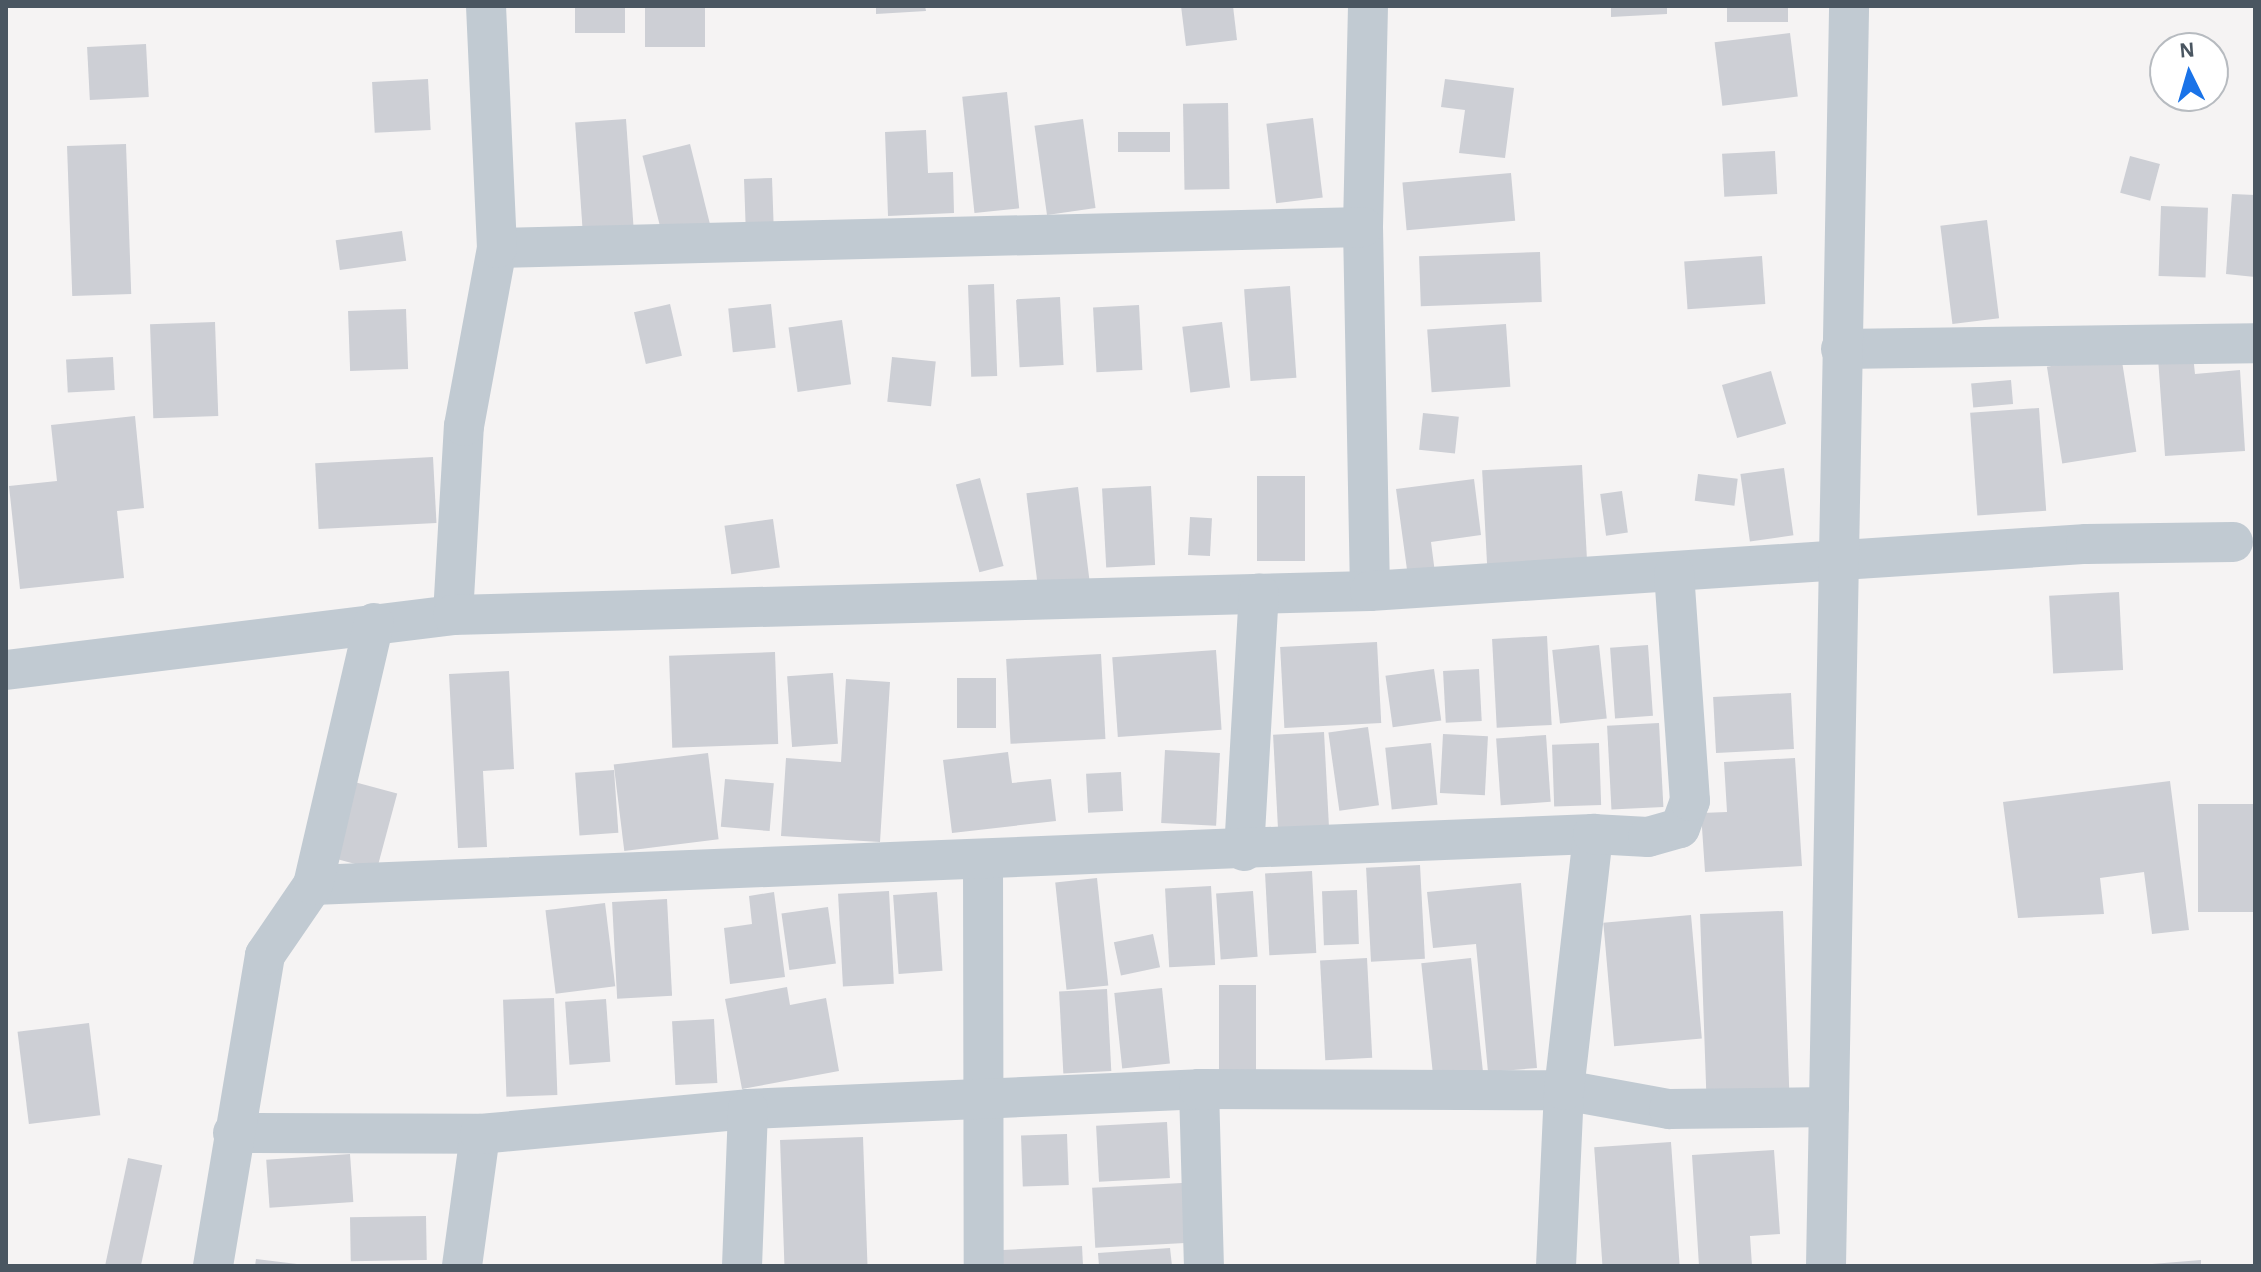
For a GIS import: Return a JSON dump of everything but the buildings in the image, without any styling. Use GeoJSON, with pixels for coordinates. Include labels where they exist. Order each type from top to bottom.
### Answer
{"type":"FeatureCollection","features":[{"type":"Feature","properties":{"kind":"street"},"geometry":{"type":"LineString","coordinates":[[453,615],[464,426],[497,248],[486,6]]}},
{"type":"Feature","properties":{"kind":"street"},"geometry":{"type":"LineString","coordinates":[[1368,6],[1363,227],[1370,591]]}},
{"type":"Feature","properties":{"kind":"street"},"geometry":{"type":"LineString","coordinates":[[1826,1266],[1849,6]]}},
{"type":"Feature","properties":{"kind":"street"},"geometry":{"type":"LineString","coordinates":[[497,248],[1363,227]]}},
{"type":"Feature","properties":{"kind":"street"},"geometry":{"type":"LineString","coordinates":[[1841,349],[2255,343]]}},
{"type":"Feature","properties":{"kind":"street"},"geometry":{"type":"LineString","coordinates":[[6,670],[453,615],[1370,591],[1840,565],[2086,544],[2233,542]]}},
{"type":"Feature","properties":{"kind":"street"},"geometry":{"type":"LineString","coordinates":[[313,885],[1244,851],[1593,834],[1648,837],[1680,828],[1690,801],[1674,574]]}},
{"type":"Feature","properties":{"kind":"street"},"geometry":{"type":"LineString","coordinates":[[1244,851],[1259,593]]}},
{"type":"Feature","properties":{"kind":"street"},"geometry":{"type":"LineString","coordinates":[[213,1266],[265,955],[313,885],[374,623]]}},
{"type":"Feature","properties":{"kind":"street"},"geometry":{"type":"LineString","coordinates":[[1556,1266],[1564,1090],[1593,834]]}},
{"type":"Feature","properties":{"kind":"street"},"geometry":{"type":"LineString","coordinates":[[983,859],[986,1103],[984,1266]]}},
{"type":"Feature","properties":{"kind":"street"},"geometry":{"type":"LineString","coordinates":[[233,1133],[480,1134],[748,1109],[986,1103],[1199,1089],[1564,1090],[1669,1109],[1829,1107]]}},
{"type":"Feature","properties":{"kind":"street"},"geometry":{"type":"LineString","coordinates":[[1199,1089],[1204,1266]]}},
{"type":"Feature","properties":{"kind":"street"},"geometry":{"type":"LineString","coordinates":[[742,1266],[748,1109]]}},
{"type":"Feature","properties":{"kind":"street"},"geometry":{"type":"LineString","coordinates":[[462,1266],[480,1134]]}}]}
